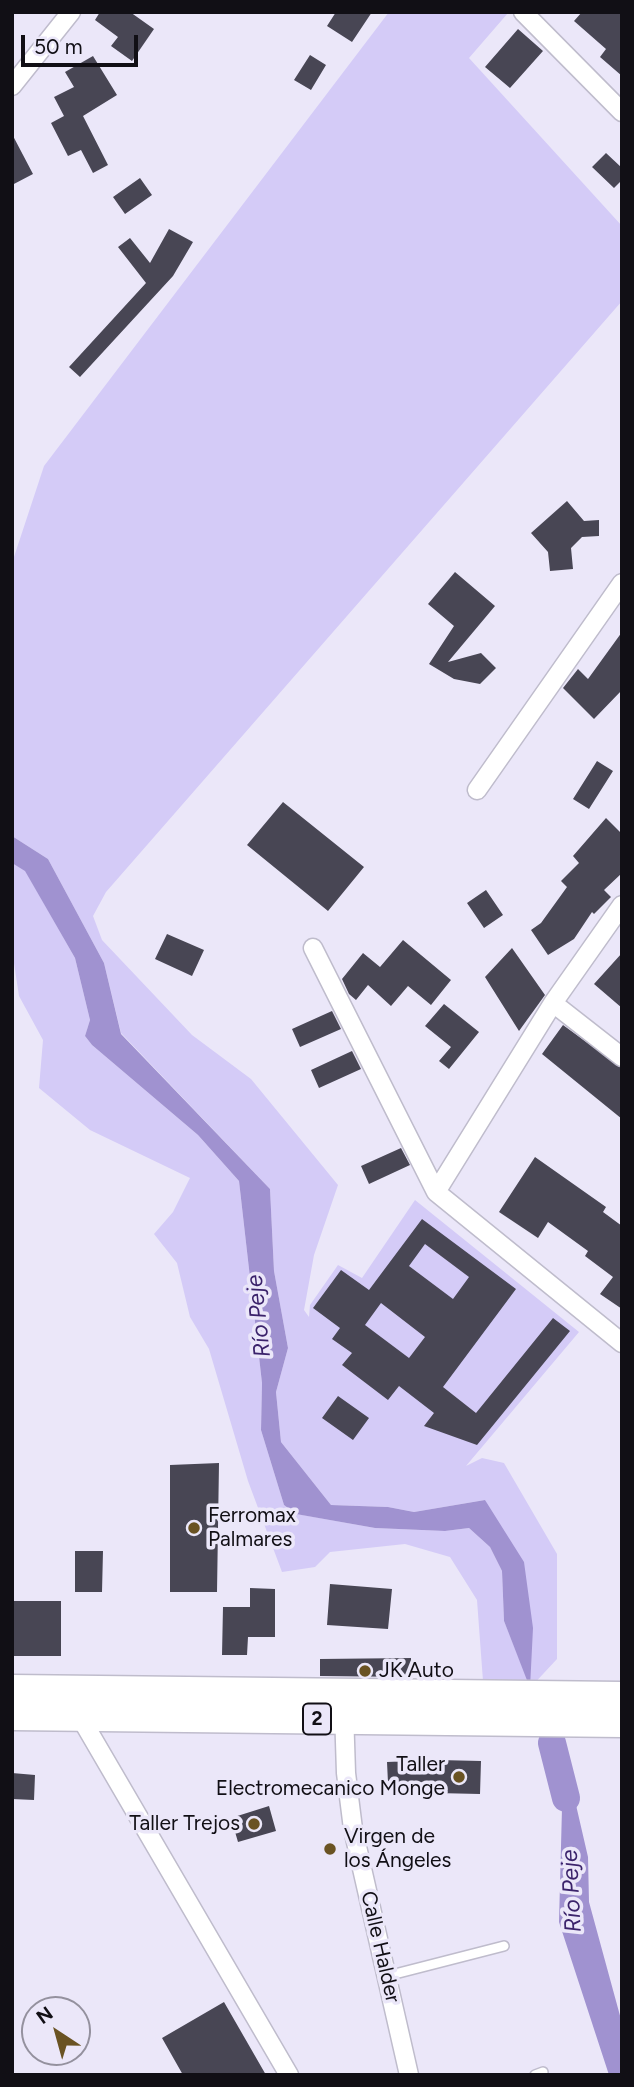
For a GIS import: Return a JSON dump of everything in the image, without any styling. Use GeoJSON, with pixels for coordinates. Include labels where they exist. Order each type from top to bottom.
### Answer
{"type":"FeatureCollection","features":[{"type":"Feature","properties":{"kind":"highway","name":"2"},"geometry":{"type":"LineString","coordinates":[[12,1690],[622,1723]]}},
{"type":"Feature","properties":{"kind":"highway","name":"2"},"geometry":{"type":"LineString","coordinates":[[12,1715],[622,1697]]}},
{"type":"Feature","properties":{"kind":"street"},"geometry":{"type":"LineString","coordinates":[[12,86],[71,12]]}},
{"type":"Feature","properties":{"kind":"street"},"geometry":{"type":"LineString","coordinates":[[523,12],[622,112]]}},
{"type":"Feature","properties":{"kind":"street"},"geometry":{"type":"LineString","coordinates":[[477,790],[622,583]]}},
{"type":"Feature","properties":{"kind":"street"},"geometry":{"type":"LineString","coordinates":[[436,1192],[554,1003],[622,905]]}},
{"type":"Feature","properties":{"kind":"street"},"geometry":{"type":"LineString","coordinates":[[313,948],[436,1192],[622,1343]]}},
{"type":"Feature","properties":{"kind":"street"},"geometry":{"type":"LineString","coordinates":[[554,1003],[622,1056]]}},
{"type":"Feature","properties":{"kind":"street","name":"Calle Halder"},"geometry":{"type":"LineString","coordinates":[[344,1707],[346,1773],[353,1829],[409,2075]]}},
{"type":"Feature","properties":{"kind":"street"},"geometry":{"type":"LineString","coordinates":[[79,1715],[289,2075]]}},
{"type":"Feature","properties":{"kind":"lane"},"geometry":{"type":"LineString","coordinates":[[387,1976],[504,1946]]}},
{"type":"Feature","properties":{"kind":"shaded area"},"geometry":{"type":"Polygon","coordinates":[[[389,12],[508,13],[469,58],[622,226],[622,301],[106,892],[93,916],[102,940],[192,1035],[251,1079],[338,1185],[314,1255],[304,1310],[309,1317],[310,1305],[338,1265],[362,1278],[415,1200],[579,1332],[466,1466],[482,1458],[504,1463],[557,1554],[557,1659],[530,1688],[483,1681],[477,1600],[450,1557],[405,1544],[330,1552],[315,1567],[282,1572],[248,1481],[209,1349],[190,1317],[177,1263],[154,1234],[173,1212],[190,1178],[90,1130],[39,1088],[43,1040],[19,996],[12,950],[12,863],[25,870],[75,958],[90,1020],[85,1036],[92,1045],[198,1135],[239,1181],[262,1383],[261,1430],[284,1505],[297,1514],[375,1528],[445,1531],[469,1528],[490,1547],[502,1571],[504,1621],[530,1686],[485,1500],[414,1512],[388,1507],[331,1505],[281,1442],[276,1392],[288,1348],[274,1271],[270,1189],[121,1033],[104,963],[48,859],[12,836],[12,563],[44,466],[389,12]]]}},
{"type":"Feature","properties":{"kind":"water"},"geometry":{"type":"Polygon","coordinates":[[[12,836],[48,859],[104,963],[121,1034],[270,1189],[274,1271],[288,1348],[276,1392],[281,1442],[331,1505],[388,1507],[414,1512],[485,1500],[524,1562],[533,1628],[530,1688],[504,1621],[502,1571],[490,1547],[469,1528],[445,1531],[375,1528],[296,1514],[284,1505],[261,1430],[262,1383],[239,1181],[198,1135],[92,1045],[85,1036],[90,1020],[75,958],[25,871],[12,863],[12,836]]]}},
{"type":"Feature","properties":{"kind":"water"},"geometry":{"type":"Polygon","coordinates":[[[559,1762],[570,1779],[588,1857],[589,1902],[622,2023],[622,2075],[609,2075],[559,1922],[562,1808],[551,1780],[559,1762]]]}},
{"type":"Feature","properties":{"kind":"building"},"geometry":{"type":"Polygon","coordinates":[[[100,12],[130,12],[154,29],[132,61],[111,46],[118,37],[95,20],[100,12]]]}},
{"type":"Feature","properties":{"kind":"building"},"geometry":{"type":"Polygon","coordinates":[[[336,12],[372,12],[352,42],[327,26],[336,12]]]}},
{"type":"Feature","properties":{"kind":"building"},"geometry":{"type":"Polygon","coordinates":[[[582,12],[622,12],[622,76],[600,57],[606,49],[574,21],[582,12]]]}},
{"type":"Feature","properties":{"kind":"building"},"geometry":{"type":"Polygon","coordinates":[[[518,29],[543,51],[510,88],[485,67],[518,29]]]}},
{"type":"Feature","properties":{"kind":"building"},"geometry":{"type":"Polygon","coordinates":[[[310,55],[326,65],[311,90],[294,80],[310,55]]]}},
{"type":"Feature","properties":{"kind":"building"},"geometry":{"type":"Polygon","coordinates":[[[93,56],[117,95],[83,116],[108,165],[93,173],[81,150],[68,156],[51,123],[64,116],[54,97],[74,87],[65,72],[93,56]]]}},
{"type":"Feature","properties":{"kind":"building"},"geometry":{"type":"Polygon","coordinates":[[[12,134],[33,174],[12,185],[12,134]]]}},
{"type":"Feature","properties":{"kind":"building"},"geometry":{"type":"Polygon","coordinates":[[[606,153],[622,168],[622,180],[614,188],[592,167],[606,153]]]}},
{"type":"Feature","properties":{"kind":"building"},"geometry":{"type":"Polygon","coordinates":[[[140,178],[152,195],[125,214],[113,197],[140,178]]]}},
{"type":"Feature","properties":{"kind":"building"},"geometry":{"type":"Polygon","coordinates":[[[169,229],[193,242],[173,276],[80,377],[69,367],[146,283],[118,247],[130,238],[150,263],[169,229]]]}},
{"type":"Feature","properties":{"kind":"building"},"geometry":{"type":"Polygon","coordinates":[[[567,501],[584,521],[599,520],[599,536],[582,537],[571,548],[573,569],[550,571],[548,552],[531,533],[567,501]]]}},
{"type":"Feature","properties":{"kind":"building"},"geometry":{"type":"Polygon","coordinates":[[[455,572],[495,606],[448,662],[481,653],[496,668],[480,684],[454,679],[429,664],[454,626],[428,604],[455,572]]]}},
{"type":"Feature","properties":{"kind":"building"},"geometry":{"type":"Polygon","coordinates":[[[622,632],[622,690],[594,719],[563,688],[578,669],[588,679],[622,632]]]}},
{"type":"Feature","properties":{"kind":"building"},"geometry":{"type":"Polygon","coordinates":[[[597,761],[613,771],[589,809],[573,799],[597,761]]]}},
{"type":"Feature","properties":{"kind":"building"},"geometry":{"type":"Polygon","coordinates":[[[283,802],[364,867],[328,911],[247,845],[283,802]]]}},
{"type":"Feature","properties":{"kind":"building"},"geometry":{"type":"Polygon","coordinates":[[[606,818],[622,834],[622,873],[604,890],[611,897],[594,914],[592,912],[574,939],[548,955],[531,930],[541,923],[567,887],[561,881],[579,863],[573,856],[606,818]]]}},
{"type":"Feature","properties":{"kind":"building"},"geometry":{"type":"Polygon","coordinates":[[[486,890],[503,915],[484,928],[467,903],[486,890]]]}},
{"type":"Feature","properties":{"kind":"building"},"geometry":{"type":"Polygon","coordinates":[[[167,934],[204,950],[192,976],[155,959],[167,934]]]}},
{"type":"Feature","properties":{"kind":"building"},"geometry":{"type":"Polygon","coordinates":[[[403,940],[451,980],[431,1005],[408,986],[391,1006],[368,985],[356,1000],[349,994],[342,979],[363,953],[380,967],[403,940]]]}},
{"type":"Feature","properties":{"kind":"building"},"geometry":{"type":"Polygon","coordinates":[[[512,948],[545,995],[519,1031],[485,977],[512,948]]]}},
{"type":"Feature","properties":{"kind":"building"},"geometry":{"type":"Polygon","coordinates":[[[622,953],[622,1008],[594,984],[622,953]]]}},
{"type":"Feature","properties":{"kind":"building"},"geometry":{"type":"Polygon","coordinates":[[[444,1004],[479,1032],[449,1069],[439,1061],[451,1047],[425,1026],[444,1004]]]}},
{"type":"Feature","properties":{"kind":"building"},"geometry":{"type":"Polygon","coordinates":[[[332,1011],[341,1029],[300,1047],[292,1029],[332,1011]]]}},
{"type":"Feature","properties":{"kind":"building"},"geometry":{"type":"Polygon","coordinates":[[[563,1025],[622,1068],[622,1119],[542,1054],[563,1025]]]}},
{"type":"Feature","properties":{"kind":"building"},"geometry":{"type":"Polygon","coordinates":[[[352,1051],[361,1069],[319,1088],[311,1070],[352,1051]]]}},
{"type":"Feature","properties":{"kind":"building"},"geometry":{"type":"Polygon","coordinates":[[[401,1148],[410,1165],[369,1184],[361,1166],[401,1148]]]}},
{"type":"Feature","properties":{"kind":"building"},"geometry":{"type":"Polygon","coordinates":[[[535,1157],[606,1207],[603,1212],[622,1226],[622,1309],[600,1294],[613,1277],[585,1256],[588,1251],[548,1222],[538,1238],[499,1212],[535,1157]]]}},
{"type":"Feature","properties":{"kind":"building"},"geometry":{"type":"Polygon","coordinates":[[[422,1219],[516,1289],[443,1387],[476,1413],[553,1318],[570,1331],[477,1445],[424,1426],[434,1413],[399,1386],[388,1400],[342,1365],[352,1353],[332,1339],[340,1328],[313,1308],[341,1270],[369,1290],[422,1219]],[[425,1244],[409,1266],[453,1299],[469,1277],[425,1244]],[[381,1303],[365,1325],[409,1358],[425,1337],[381,1303]]]}},
{"type":"Feature","properties":{"kind":"building"},"geometry":{"type":"Polygon","coordinates":[[[338,1396],[369,1418],[353,1440],[322,1418],[338,1396]]]}},
{"type":"Feature","properties":{"kind":"building","name":"Ferromax Palmares"},"geometry":{"type":"Polygon","coordinates":[[[219,1463],[217,1592],[170,1592],[170,1465],[219,1463]]]}},
{"type":"Feature","properties":{"kind":"building"},"geometry":{"type":"Polygon","coordinates":[[[75,1551],[103,1551],[102,1592],[75,1592],[75,1551]]]}},
{"type":"Feature","properties":{"kind":"building"},"geometry":{"type":"Polygon","coordinates":[[[330,1584],[392,1589],[388,1629],[327,1625],[330,1584]]]}},
{"type":"Feature","properties":{"kind":"building"},"geometry":{"type":"Polygon","coordinates":[[[250,1588],[275,1589],[275,1637],[248,1637],[247,1655],[222,1655],[223,1607],[250,1607],[250,1588]]]}},
{"type":"Feature","properties":{"kind":"building"},"geometry":{"type":"Polygon","coordinates":[[[12,1601],[61,1601],[61,1656],[12,1656],[12,1601]]]}},
{"type":"Feature","properties":{"kind":"building","name":"JK Auto"},"geometry":{"type":"Polygon","coordinates":[[[411,1658],[411,1677],[320,1676],[320,1659],[411,1658]]]}},
{"type":"Feature","properties":{"kind":"building"},"geometry":{"type":"Polygon","coordinates":[[[481,1761],[480,1794],[436,1793],[437,1782],[388,1783],[387,1762],[481,1761]]]}},
{"type":"Feature","properties":{"kind":"building"},"geometry":{"type":"Polygon","coordinates":[[[12,1773],[35,1775],[34,1800],[12,1799],[12,1773]]]}},
{"type":"Feature","properties":{"kind":"building","name":"Taller Trejos"},"geometry":{"type":"Polygon","coordinates":[[[269,1806],[276,1831],[238,1842],[231,1818],[269,1806]]]}},
{"type":"Feature","properties":{"kind":"building"},"geometry":{"type":"Polygon","coordinates":[[[224,2002],[266,2075],[183,2075],[162,2038],[224,2002]]]}},
{"type":"Feature","properties":{"kind":"waterway","name":"Río Peje"},"geometry":{"type":"LineString","coordinates":[[552,1743],[566,1798]]}},
{"type":"Feature","properties":{"kind":"place","name":"Ferromax Palmares"},"geometry":{"type":"Point","coordinates":[194,1528]}},
{"type":"Feature","properties":{"kind":"place","name":"JK Auto"},"geometry":{"type":"Point","coordinates":[365,1671]}},
{"type":"Feature","properties":{"kind":"place","name":"Taller Electromecanico Monge"},"geometry":{"type":"Point","coordinates":[459,1777]}},
{"type":"Feature","properties":{"kind":"place","name":"Taller Trejos"},"geometry":{"type":"Point","coordinates":[254,1824]}},
{"type":"Feature","properties":{"kind":"place","name":"Virgen de los Ángeles"},"geometry":{"type":"Point","coordinates":[330,1849]}}]}
